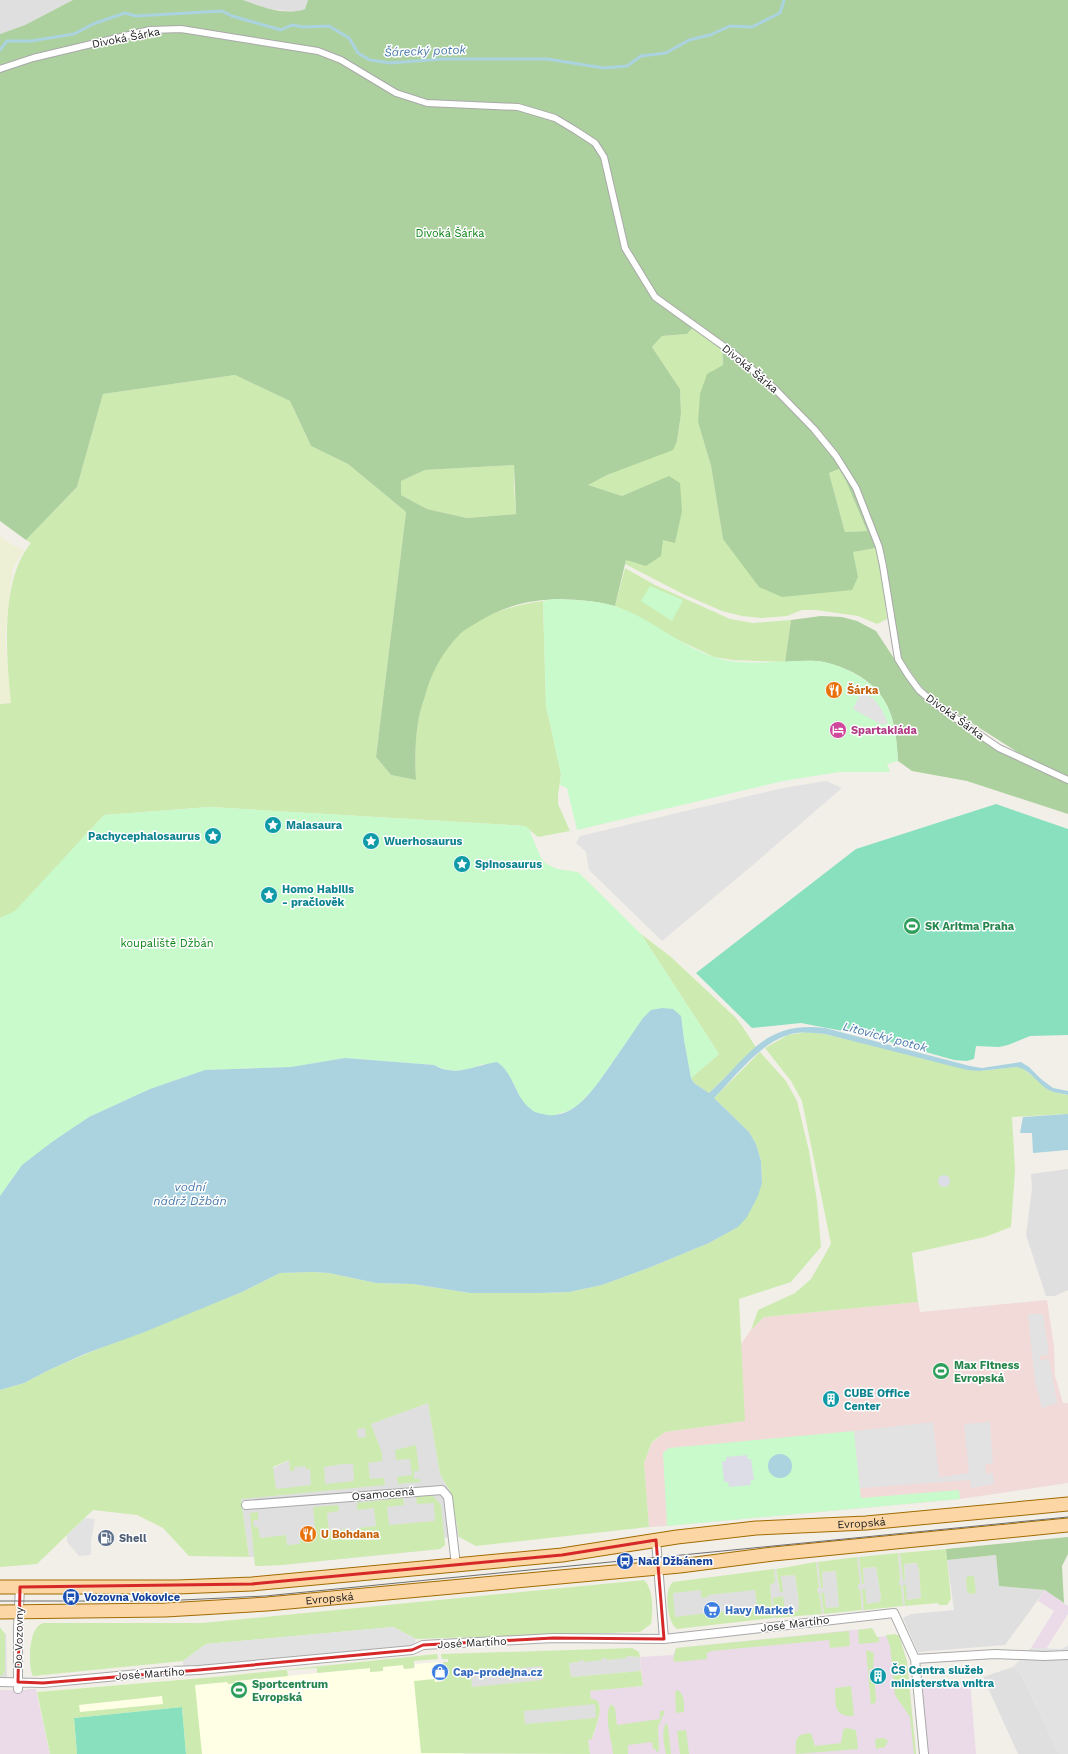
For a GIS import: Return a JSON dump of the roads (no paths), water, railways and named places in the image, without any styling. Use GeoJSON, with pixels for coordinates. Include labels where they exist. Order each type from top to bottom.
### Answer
{"type":"FeatureCollection","features":[{"type":"Feature","properties":{"kind":"main road","name":"Evropská"},"geometry":{"type":"LineString","coordinates":[[0,1587],[177,1587],[252,1584],[562,1555],[656,1540],[756,1528],[866,1522],[1068,1504]]}},
{"type":"Feature","properties":{"kind":"main road","name":"Evropská"},"geometry":{"type":"LineString","coordinates":[[0,1612],[165,1610],[236,1606],[658,1568],[773,1554],[1068,1525]]}},
{"type":"Feature","properties":{"kind":"street","name":"Divoká Šárka"},"geometry":{"type":"LineString","coordinates":[[0,70],[33,58],[150,30],[181,29],[318,51],[341,60],[396,93],[427,104],[518,107],[555,118],[595,143],[604,157],[625,248],[655,297],[732,353],[774,388],[814,429],[836,456],[856,488],[879,547],[898,659],[919,690],[935,704],[999,748],[1068,780]]}},
{"type":"Feature","properties":{"kind":"street","name":"Osamocená"},"geometry":{"type":"LineString","coordinates":[[246,1506],[442,1490],[448,1497],[456,1565]]}},
{"type":"Feature","properties":{"kind":"street"},"geometry":{"type":"LineString","coordinates":[[656,1540],[664,1639]]}},
{"type":"Feature","properties":{"kind":"street","name":"Do Vozovny"},"geometry":{"type":"LineString","coordinates":[[18,1686],[20,1587]]}},
{"type":"Feature","properties":{"kind":"street","name":"José Martího"},"geometry":{"type":"LineString","coordinates":[[0,1682],[18,1686],[171,1671],[206,1670],[412,1650],[423,1645],[553,1638],[664,1639],[894,1613],[915,1659],[924,1754]]}},
{"type":"Feature","properties":{"kind":"street"},"geometry":{"type":"LineString","coordinates":[[915,1659],[995,1654],[1044,1656],[1068,1655]]}},
{"type":"Feature","properties":{"kind":"water","name":"vodní nádrž Džbán"},"geometry":{"type":"Polygon","coordinates":[[[662,1008],[673,1009],[681,1016],[691,1078],[694,1083],[709,1093],[759,1044],[786,1030],[804,1027],[825,1028],[982,1068],[1021,1062],[1053,1088],[1068,1091],[1068,1095],[1049,1090],[1021,1068],[1016,1067],[979,1071],[967,1070],[825,1034],[802,1033],[788,1035],[767,1045],[739,1071],[714,1098],[749,1132],[756,1144],[761,1161],[762,1183],[758,1196],[747,1217],[738,1227],[709,1243],[602,1285],[569,1292],[470,1293],[413,1284],[376,1283],[329,1273],[280,1273],[242,1292],[142,1333],[87,1353],[24,1383],[0,1390],[0,1196],[22,1165],[52,1142],[89,1117],[150,1089],[205,1070],[291,1067],[345,1058],[434,1065],[442,1069],[458,1071],[497,1062],[508,1073],[521,1099],[526,1105],[533,1111],[554,1115],[564,1113],[574,1108],[582,1101],[598,1083],[643,1018],[651,1010],[662,1008]]]}},
{"type":"Feature","properties":{"kind":"water"},"geometry":{"type":"Polygon","coordinates":[[[1068,1114],[1068,1150],[1033,1153],[1032,1133],[1020,1133],[1023,1117],[1068,1114]]]}},
{"type":"Feature","properties":{"kind":"water"},"geometry":{"type":"Polygon","coordinates":[[[780,1454],[788,1458],[792,1466],[788,1474],[780,1478],[772,1474],[768,1466],[772,1458],[780,1454]]]}},
{"type":"Feature","properties":{"kind":"waterway","name":"Šárecký potok"},"geometry":{"type":"LineString","coordinates":[[0,50],[7,41],[31,41],[74,34],[93,24],[125,13],[136,16],[222,11],[232,16],[281,30],[292,25],[303,27],[329,26],[349,38],[358,53],[370,60],[390,63],[441,59],[547,59],[604,68],[627,66],[641,56],[666,53],[689,40],[710,35],[730,26],[752,27],[780,13],[784,0]]}},
{"type":"Feature","properties":{"kind":"tram line"},"geometry":{"type":"LineString","coordinates":[[0,1601],[161,1601],[265,1596],[1068,1517]]}},
{"type":"Feature","properties":{"kind":"place","name":"Šárka"},"geometry":{"type":"Point","coordinates":[834,690]}},
{"type":"Feature","properties":{"kind":"place","name":"Spartakiáda"},"geometry":{"type":"Point","coordinates":[838,730]}},
{"type":"Feature","properties":{"kind":"place","name":"Maiasaura"},"geometry":{"type":"Point","coordinates":[273,825]}},
{"type":"Feature","properties":{"kind":"place","name":"Pachycephalosaurus"},"geometry":{"type":"Point","coordinates":[213,836]}},
{"type":"Feature","properties":{"kind":"place","name":"Wuerhosaurus"},"geometry":{"type":"Point","coordinates":[371,841]}},
{"type":"Feature","properties":{"kind":"place","name":"Spinosaurus"},"geometry":{"type":"Point","coordinates":[462,864]}},
{"type":"Feature","properties":{"kind":"place","name":"Homo Habilis - pračlověk"},"geometry":{"type":"Point","coordinates":[269,895]}},
{"type":"Feature","properties":{"kind":"place","name":"SK Aritma Praha"},"geometry":{"type":"Point","coordinates":[912,926]}},
{"type":"Feature","properties":{"kind":"place","name":"Max Fitness Evropská"},"geometry":{"type":"Point","coordinates":[941,1371]}},
{"type":"Feature","properties":{"kind":"place","name":"CUBE Office Center"},"geometry":{"type":"Point","coordinates":[831,1399]}},
{"type":"Feature","properties":{"kind":"place","name":"U Bohdana"},"geometry":{"type":"Point","coordinates":[308,1534]}},
{"type":"Feature","properties":{"kind":"place","name":"Shell"},"geometry":{"type":"Point","coordinates":[106,1538]}},
{"type":"Feature","properties":{"kind":"place","name":"Nad Džbánem"},"geometry":{"type":"Point","coordinates":[625,1561]}},
{"type":"Feature","properties":{"kind":"place","name":"Vozovna Vokovice"},"geometry":{"type":"Point","coordinates":[71,1597]}},
{"type":"Feature","properties":{"kind":"place","name":"Havy Market"},"geometry":{"type":"Point","coordinates":[712,1610]}},
{"type":"Feature","properties":{"kind":"place","name":"Cap-prodejna.cz"},"geometry":{"type":"Point","coordinates":[440,1672]}},
{"type":"Feature","properties":{"kind":"place","name":"ČS Centra služeb ministerstva vnitra"},"geometry":{"type":"Point","coordinates":[878,1676]}},
{"type":"Feature","properties":{"kind":"place","name":"Sportcentrum Evropská"},"geometry":{"type":"Point","coordinates":[239,1690]}},
{"type":"Feature","properties":{"kind":"park label","name":"koupaliště Džbán"},"geometry":{"type":"Point","coordinates":[167,943]}},
{"type":"Feature","properties":{"kind":"water label","name":"Litovický potok"},"geometry":{"type":"Point","coordinates":[885,1037]}}]}
